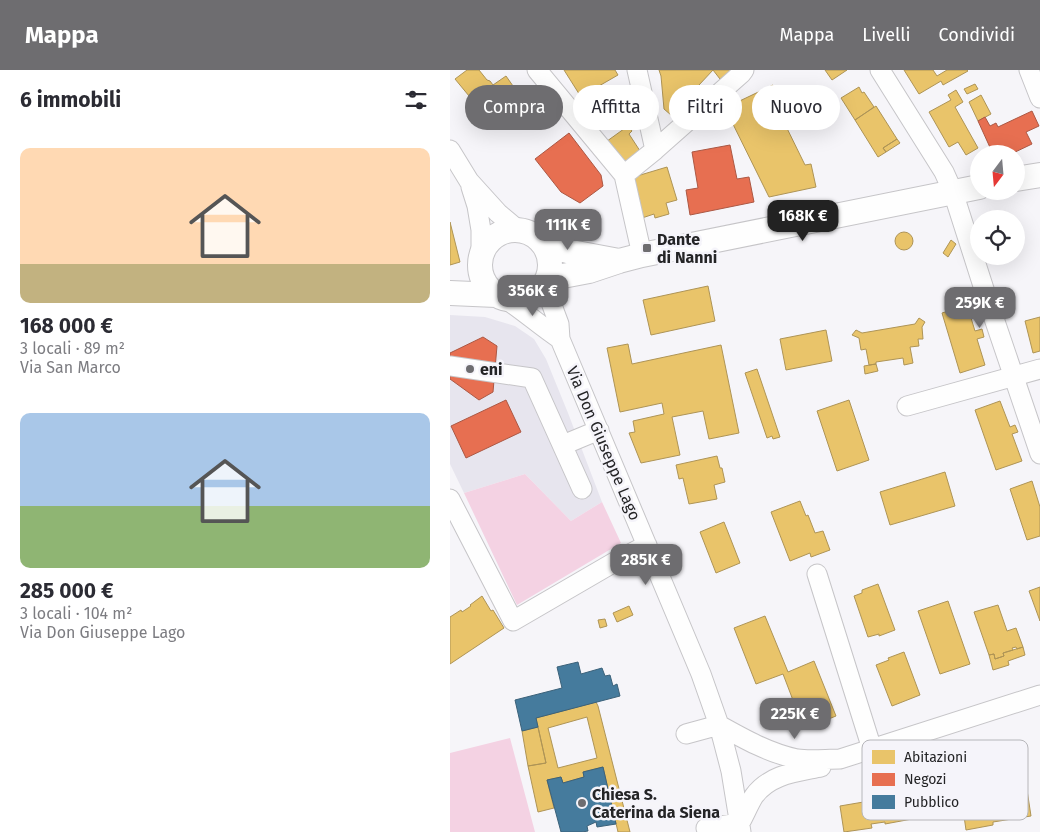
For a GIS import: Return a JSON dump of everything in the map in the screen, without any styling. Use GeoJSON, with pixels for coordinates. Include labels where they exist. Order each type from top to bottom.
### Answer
{"type":"FeatureCollection","features":[{"type":"Feature","properties":{"kind":"main road"},"geometry":{"type":"LineString","coordinates":[[1025,178],[1040,175]]}},
{"type":"Feature","properties":{"kind":"main road"},"geometry":{"type":"LineString","coordinates":[[547,280],[589,272],[619,261],[642,256],[970,189]]}},
{"type":"Feature","properties":{"kind":"main road"},"geometry":{"type":"LineString","coordinates":[[450,292],[466,276],[491,238],[507,230],[527,233],[571,252],[619,261]]}},
{"type":"Feature","properties":{"kind":"main road"},"geometry":{"type":"LineString","coordinates":[[450,292],[518,300],[529,297],[539,291],[547,280],[550,261],[548,252],[543,244],[527,233]]}},
{"type":"Feature","properties":{"kind":"main road"},"geometry":{"type":"LineString","coordinates":[[480,257],[479,270],[482,280],[488,289],[501,298]]}},
{"type":"Feature","properties":{"kind":"street"},"geometry":{"type":"LineString","coordinates":[[537,70],[624,175],[642,256]]}},
{"type":"Feature","properties":{"kind":"street"},"geometry":{"type":"LineString","coordinates":[[637,70],[655,150]]}},
{"type":"Feature","properties":{"kind":"street"},"geometry":{"type":"LineString","coordinates":[[624,175],[655,150],[744,70]]}},
{"type":"Feature","properties":{"kind":"street"},"geometry":{"type":"LineString","coordinates":[[880,70],[944,172],[953,192],[1040,454]]}},
{"type":"Feature","properties":{"kind":"street"},"geometry":{"type":"LineString","coordinates":[[1029,70],[1040,98]]}},
{"type":"Feature","properties":{"kind":"street"},"geometry":{"type":"LineString","coordinates":[[450,150],[469,181],[498,213],[527,233]]}},
{"type":"Feature","properties":{"kind":"street"},"geometry":{"type":"LineString","coordinates":[[469,181],[477,206],[481,230],[480,257]]}},
{"type":"Feature","properties":{"kind":"street","name":"Via Don Giuseppe Lago"},"geometry":{"type":"LineString","coordinates":[[547,280],[550,300],[559,324],[560,339],[701,674],[719,725],[731,771],[741,828]]}},
{"type":"Feature","properties":{"kind":"street"},"geometry":{"type":"LineString","coordinates":[[501,298],[524,311],[560,339]]}},
{"type":"Feature","properties":{"kind":"street"},"geometry":{"type":"LineString","coordinates":[[450,366],[532,378],[582,489]]}},
{"type":"Feature","properties":{"kind":"street"},"geometry":{"type":"LineString","coordinates":[[907,406],[1040,368]]}},
{"type":"Feature","properties":{"kind":"street"},"geometry":{"type":"LineString","coordinates":[[563,445],[599,430]]}},
{"type":"Feature","properties":{"kind":"street"},"geometry":{"type":"LineString","coordinates":[[450,499],[513,621],[647,545]]}},
{"type":"Feature","properties":{"kind":"street"},"geometry":{"type":"LineString","coordinates":[[817,574],[869,740]]}},
{"type":"Feature","properties":{"kind":"street"},"geometry":{"type":"LineString","coordinates":[[900,740],[1040,695]]}},
{"type":"Feature","properties":{"kind":"street"},"geometry":{"type":"LineString","coordinates":[[686,734],[719,725],[769,750],[798,759],[840,759]]}},
{"type":"Feature","properties":{"kind":"street"},"geometry":{"type":"LineString","coordinates":[[706,828],[741,828],[755,794],[768,782],[788,774],[820,767],[862,752]]}},
{"type":"Feature","properties":{"kind":"shaded area"},"geometry":{"type":"Polygon","coordinates":[[[450,315],[485,317],[515,326],[534,339],[546,359],[602,502],[571,521],[525,474],[464,493],[450,464],[450,315]]]}},
{"type":"Feature","properties":{"kind":"shaded area"},"geometry":{"type":"Polygon","coordinates":[[[525,474],[571,521],[602,502],[621,543],[517,605],[464,493],[525,474]]]}},
{"type":"Feature","properties":{"kind":"shaded area"},"geometry":{"type":"Polygon","coordinates":[[[510,738],[535,832],[450,832],[450,753],[510,738]]]}},
{"type":"Feature","properties":{"kind":"building: Abitazioni"},"geometry":{"type":"Polygon","coordinates":[[[467,70],[479,70],[493,85],[465,85],[465,91],[455,79],[467,70]]]}},
{"type":"Feature","properties":{"kind":"building: Abitazioni"},"geometry":{"type":"Polygon","coordinates":[[[564,70],[615,70],[618,75],[601,85],[573,85],[564,70]]]}},
{"type":"Feature","properties":{"kind":"building: Abitazioni"},"geometry":{"type":"Polygon","coordinates":[[[659,70],[713,70],[699,85],[669,85],[669,113],[664,109],[659,70]]]}},
{"type":"Feature","properties":{"kind":"building: Abitazioni"},"geometry":{"type":"Polygon","coordinates":[[[713,70],[730,70],[731,72],[720,79],[713,70]]]}},
{"type":"Feature","properties":{"kind":"building: Abitazioni"},"geometry":{"type":"Polygon","coordinates":[[[825,70],[847,70],[832,80],[825,70]]]}},
{"type":"Feature","properties":{"kind":"building: Abitazioni"},"geometry":{"type":"Polygon","coordinates":[[[904,70],[933,70],[937,76],[947,70],[968,71],[943,85],[941,81],[919,94],[904,70]]]}},
{"type":"Feature","properties":{"kind":"building: Abitazioni"},"geometry":{"type":"Polygon","coordinates":[[[506,76],[512,85],[493,85],[506,76]]]}},
{"type":"Feature","properties":{"kind":"building: Abitazioni"},"geometry":{"type":"Polygon","coordinates":[[[975,84],[978,89],[967,94],[964,89],[975,84]]]}},
{"type":"Feature","properties":{"kind":"building: Abitazioni"},"geometry":{"type":"Polygon","coordinates":[[[859,87],[874,107],[855,120],[841,98],[859,87]]]}},
{"type":"Feature","properties":{"kind":"building: Abitazioni"},"geometry":{"type":"Polygon","coordinates":[[[956,90],[963,102],[955,107],[976,145],[970,145],[970,153],[966,155],[958,142],[949,147],[929,112],[951,100],[948,95],[956,90]]]}},
{"type":"Feature","properties":{"kind":"building: Abitazioni"},"geometry":{"type":"Polygon","coordinates":[[[752,95],[752,130],[788,130],[805,165],[811,164],[816,187],[769,197],[736,130],[742,130],[742,100],[752,95]]]}},
{"type":"Feature","properties":{"kind":"building: Abitazioni"},"geometry":{"type":"Polygon","coordinates":[[[981,95],[991,114],[978,121],[969,102],[981,95]]]}},
{"type":"Feature","properties":{"kind":"building: Abitazioni"},"geometry":{"type":"Polygon","coordinates":[[[876,106],[897,139],[883,148],[886,152],[878,157],[855,120],[876,106]]]}},
{"type":"Feature","properties":{"kind":"building: Abitazioni"},"geometry":{"type":"Polygon","coordinates":[[[622,130],[631,130],[629,134],[642,154],[623,167],[603,144],[622,130]]]}},
{"type":"Feature","properties":{"kind":"building: Abitazioni"},"geometry":{"type":"Polygon","coordinates":[[[897,139],[900,143],[886,152],[883,148],[897,139]]]}},
{"type":"Feature","properties":{"kind":"building: Abitazioni"},"geometry":{"type":"Polygon","coordinates":[[[667,167],[677,200],[666,203],[669,214],[655,218],[654,214],[639,219],[627,179],[667,167]]]}},
{"type":"Feature","properties":{"kind":"building: Abitazioni"},"geometry":{"type":"Polygon","coordinates":[[[450,222],[460,262],[450,265],[450,222]]]}},
{"type":"Feature","properties":{"kind":"building: Abitazioni"},"geometry":{"type":"Polygon","coordinates":[[[900,232],[908,232],[913,237],[911,248],[900,250],[895,245],[895,237],[900,232]]]}},
{"type":"Feature","properties":{"kind":"building: Abitazioni"},"geometry":{"type":"Polygon","coordinates":[[[951,240],[956,244],[948,257],[943,253],[951,240]]]}},
{"type":"Feature","properties":{"kind":"building: Abitazioni"},"geometry":{"type":"Polygon","coordinates":[[[708,286],[715,321],[651,335],[643,300],[708,286]]]}},
{"type":"Feature","properties":{"kind":"building: Abitazioni"},"geometry":{"type":"Polygon","coordinates":[[[967,305],[975,331],[982,329],[984,337],[977,339],[985,365],[960,373],[942,313],[967,305]]]}},
{"type":"Feature","properties":{"kind":"building: Abitazioni"},"geometry":{"type":"Polygon","coordinates":[[[1040,317],[1040,351],[1033,353],[1025,321],[1040,317]]]}},
{"type":"Feature","properties":{"kind":"building: Abitazioni"},"geometry":{"type":"Polygon","coordinates":[[[919,318],[925,322],[922,327],[923,339],[918,339],[919,346],[910,347],[913,363],[904,365],[903,358],[876,362],[876,364],[869,365],[866,349],[861,350],[859,338],[852,335],[856,330],[862,333],[915,324],[919,318]]]}},
{"type":"Feature","properties":{"kind":"building: Abitazioni"},"geometry":{"type":"Polygon","coordinates":[[[826,330],[832,361],[786,370],[780,339],[826,330]]]}},
{"type":"Feature","properties":{"kind":"building: Abitazioni"},"geometry":{"type":"Polygon","coordinates":[[[628,344],[632,364],[721,345],[739,433],[709,439],[703,411],[672,417],[680,455],[641,463],[629,433],[635,432],[633,421],[664,414],[662,403],[620,412],[607,348],[628,344]]]}},
{"type":"Feature","properties":{"kind":"building: Abitazioni"},"geometry":{"type":"Polygon","coordinates":[[[876,364],[878,371],[865,374],[864,366],[876,364]]]}},
{"type":"Feature","properties":{"kind":"building: Abitazioni"},"geometry":{"type":"Polygon","coordinates":[[[757,369],[780,437],[773,439],[772,436],[767,438],[745,373],[757,369]]]}},
{"type":"Feature","properties":{"kind":"building: Abitazioni"},"geometry":{"type":"Polygon","coordinates":[[[849,400],[869,460],[837,471],[817,411],[849,400]]]}},
{"type":"Feature","properties":{"kind":"building: Abitazioni"},"geometry":{"type":"Polygon","coordinates":[[[1000,401],[1010,427],[1015,425],[1018,432],[1012,434],[1022,461],[996,470],[975,410],[1000,401]]]}},
{"type":"Feature","properties":{"kind":"building: Abitazioni"},"geometry":{"type":"Polygon","coordinates":[[[717,456],[725,482],[714,485],[717,499],[689,504],[683,478],[679,479],[676,465],[717,456]]]}},
{"type":"Feature","properties":{"kind":"building: Abitazioni"},"geometry":{"type":"Polygon","coordinates":[[[945,472],[955,506],[890,525],[880,492],[945,472]]]}},
{"type":"Feature","properties":{"kind":"building: Abitazioni"},"geometry":{"type":"Polygon","coordinates":[[[1032,481],[1040,507],[1040,536],[1027,540],[1010,489],[1032,481]]]}},
{"type":"Feature","properties":{"kind":"building: Abitazioni"},"geometry":{"type":"Polygon","coordinates":[[[800,501],[815,533],[823,531],[830,550],[811,557],[810,553],[790,561],[771,512],[800,501]]]}},
{"type":"Feature","properties":{"kind":"building: Abitazioni"},"geometry":{"type":"Polygon","coordinates":[[[724,522],[740,563],[716,573],[700,532],[724,522]]]}},
{"type":"Feature","properties":{"kind":"building: Abitazioni"},"geometry":{"type":"Polygon","coordinates":[[[878,584],[895,630],[879,636],[879,634],[868,637],[854,596],[862,593],[862,590],[878,584]]]}},
{"type":"Feature","properties":{"kind":"building: Abitazioni"},"geometry":{"type":"Polygon","coordinates":[[[1040,587],[1040,621],[1029,591],[1040,587]]]}},
{"type":"Feature","properties":{"kind":"building: Abitazioni"},"geometry":{"type":"Polygon","coordinates":[[[482,596],[504,628],[450,664],[450,617],[461,610],[462,612],[482,596]]]}},
{"type":"Feature","properties":{"kind":"building: Abitazioni"},"geometry":{"type":"Polygon","coordinates":[[[948,601],[970,664],[940,674],[918,611],[948,601]]]}},
{"type":"Feature","properties":{"kind":"building: Abitazioni"},"geometry":{"type":"Polygon","coordinates":[[[998,605],[1007,631],[1016,628],[1023,647],[1012,648],[1013,650],[1003,653],[1004,656],[995,659],[994,654],[989,655],[974,612],[998,605]]]}},
{"type":"Feature","properties":{"kind":"building: Abitazioni"},"geometry":{"type":"Polygon","coordinates":[[[629,606],[633,615],[617,622],[613,613],[629,606]]]}},
{"type":"Feature","properties":{"kind":"building: Abitazioni"},"geometry":{"type":"Polygon","coordinates":[[[765,616],[788,672],[814,661],[836,716],[804,729],[783,674],[756,684],[734,628],[765,616]]]}},
{"type":"Feature","properties":{"kind":"building: Abitazioni"},"geometry":{"type":"Polygon","coordinates":[[[605,619],[607,626],[600,628],[598,620],[605,619]]]}},
{"type":"Feature","properties":{"kind":"building: Abitazioni"},"geometry":{"type":"Polygon","coordinates":[[[1023,647],[1025,655],[1008,661],[1009,665],[993,670],[989,655],[994,654],[995,659],[1004,656],[1003,653],[1023,647]]]}},
{"type":"Feature","properties":{"kind":"building: Abitazioni"},"geometry":{"type":"Polygon","coordinates":[[[904,652],[920,695],[892,706],[876,665],[904,652]]]}},
{"type":"Feature","properties":{"kind":"building: Abitazioni"},"geometry":{"type":"Polygon","coordinates":[[[596,702],[630,832],[618,832],[603,767],[583,772],[584,777],[563,783],[561,777],[547,780],[554,808],[538,812],[528,766],[546,763],[536,718],[596,702]],[[587,717],[548,728],[558,768],[597,758],[587,717]]]}},
{"type":"Feature","properties":{"kind":"building: Abitazioni"},"geometry":{"type":"Polygon","coordinates":[[[538,727],[546,763],[528,766],[522,731],[538,727]]]}},
{"type":"Feature","properties":{"kind":"building: Abitazioni"},"geometry":{"type":"Polygon","coordinates":[[[1028,796],[1031,816],[1028,816],[1028,796]]]}},
{"type":"Feature","properties":{"kind":"building: Abitazioni"},"geometry":{"type":"Polygon","coordinates":[[[862,802],[862,820],[907,820],[885,824],[885,822],[871,824],[872,828],[844,832],[840,806],[862,802]]]}},
{"type":"Feature","properties":{"kind":"building: Abitazioni"},"geometry":{"type":"Polygon","coordinates":[[[965,820],[1006,820],[993,822],[993,825],[966,830],[965,820]]]}},
{"type":"Feature","properties":{"kind":"building: Negozi"},"geometry":{"type":"Polygon","coordinates":[[[1032,111],[1039,126],[1026,132],[1032,144],[1025,147],[1025,145],[989,145],[978,121],[985,117],[990,126],[996,123],[998,127],[1032,111]]]}},
{"type":"Feature","properties":{"kind":"building: Negozi"},"geometry":{"type":"Polygon","coordinates":[[[569,133],[601,175],[603,186],[580,203],[561,192],[535,159],[569,133]]]}},
{"type":"Feature","properties":{"kind":"building: Negozi"},"geometry":{"type":"Polygon","coordinates":[[[730,145],[737,179],[749,177],[754,202],[690,215],[686,190],[698,188],[692,152],[730,145]]]}},
{"type":"Feature","properties":{"kind":"building: Negozi"},"geometry":{"type":"Polygon","coordinates":[[[483,337],[497,346],[493,392],[479,400],[450,379],[450,353],[483,337]]]}},
{"type":"Feature","properties":{"kind":"building: Negozi"},"geometry":{"type":"Polygon","coordinates":[[[506,400],[521,432],[466,458],[451,426],[506,400]]]}},
{"type":"Feature","properties":{"kind":"building: Pubblico"},"geometry":{"type":"Polygon","coordinates":[[[578,662],[581,674],[602,668],[605,676],[610,675],[613,686],[617,684],[620,696],[536,718],[538,727],[522,731],[515,700],[562,688],[557,667],[578,662]]]}},
{"type":"Feature","properties":{"kind":"building: Pubblico","name":"Chiesa S. Caterina da Siena"},"geometry":{"type":"Polygon","coordinates":[[[603,767],[616,824],[597,827],[596,822],[587,826],[588,831],[561,832],[547,780],[561,777],[563,783],[584,777],[583,772],[603,767]]]}},
{"type":"Feature","properties":{"kind":"place","name":"Dante di Nanni"},"geometry":{"type":"Point","coordinates":[647,248]}},
{"type":"Feature","properties":{"kind":"place","name":"eni"},"geometry":{"type":"Point","coordinates":[470,369]}},
{"type":"Feature","properties":{"kind":"place","name":"Chiesa S. Caterina da Siena"},"geometry":{"type":"Point","coordinates":[582,803]}}]}
